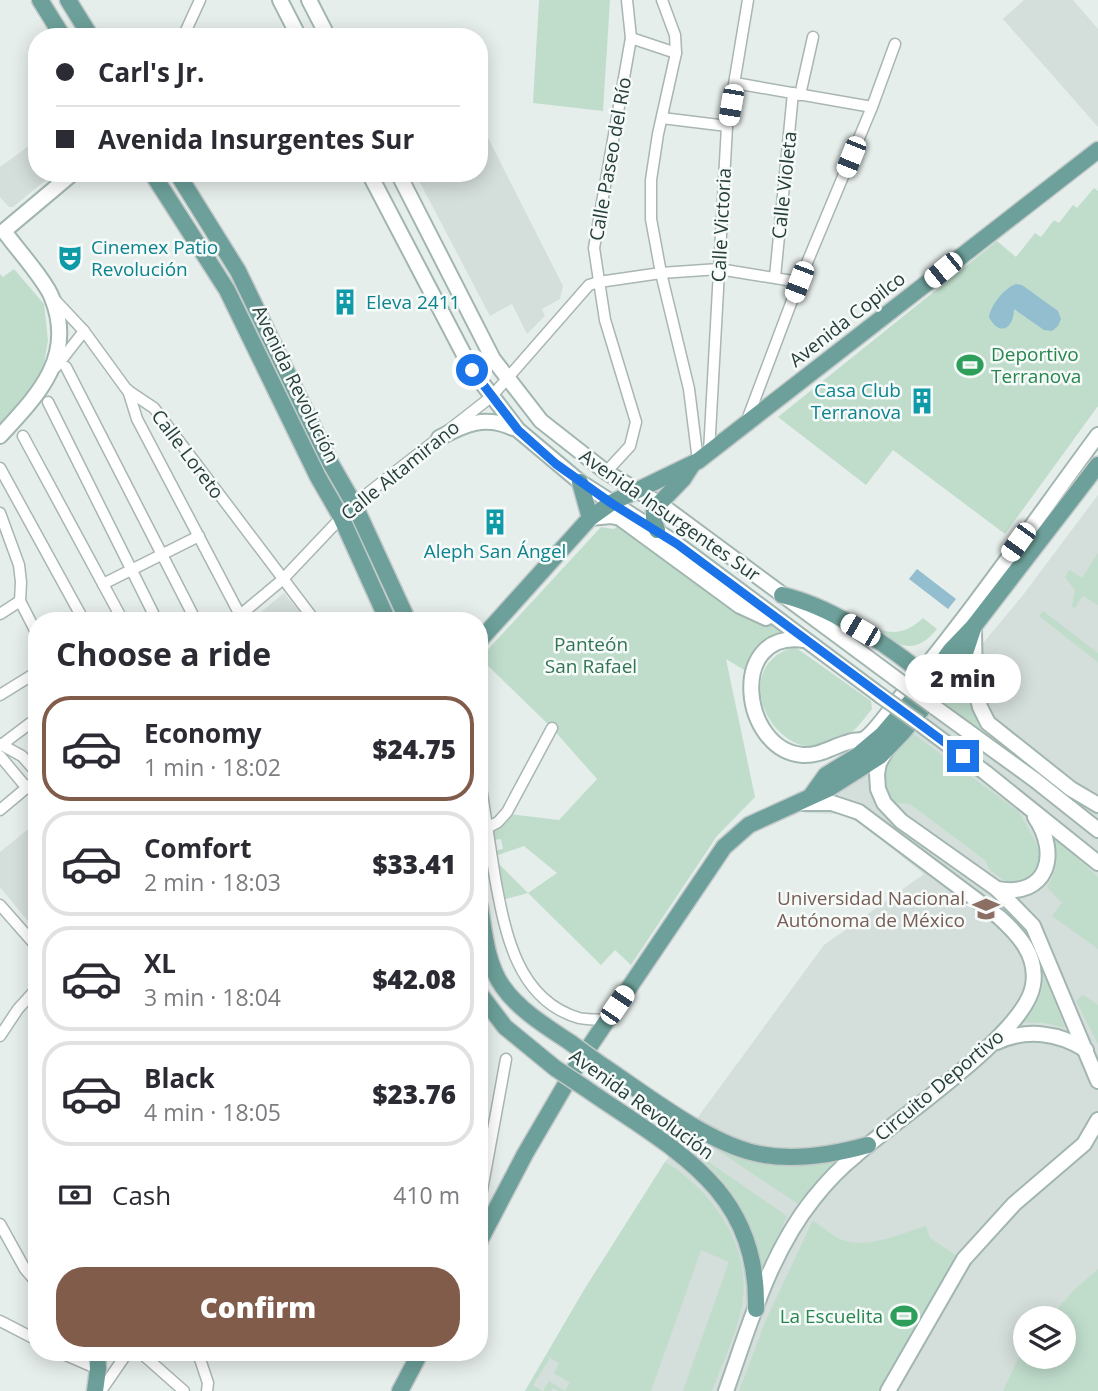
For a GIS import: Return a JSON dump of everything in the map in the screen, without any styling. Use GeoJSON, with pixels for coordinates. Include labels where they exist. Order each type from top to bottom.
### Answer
{"type":"FeatureCollection","features":[{"type":"Feature","properties":{"kind":"main road"},"geometry":{"type":"LineString","coordinates":[[40,0],[57,28]]}},
{"type":"Feature","properties":{"kind":"main road"},"geometry":{"type":"LineString","coordinates":[[68,0],[85,28]]}},
{"type":"Feature","properties":{"kind":"main road"},"geometry":{"type":"LineString","coordinates":[[280,0],[294,28]]}},
{"type":"Feature","properties":{"kind":"main road"},"geometry":{"type":"LineString","coordinates":[[309,0],[323,28]]}},
{"type":"Feature","properties":{"kind":"main road","name":"Avenida Copilco"},"geometry":{"type":"LineString","coordinates":[[488,631],[590,518],[611,503],[700,459],[1098,150]]}},
{"type":"Feature","properties":{"kind":"main road"},"geometry":{"type":"LineString","coordinates":[[0,436],[33,400],[52,373],[59,332],[52,296],[2,228],[61,182]]}},
{"type":"Feature","properties":{"kind":"main road","name":"Avenida Revolución"},"geometry":{"type":"LineString","coordinates":[[158,182],[227,290],[318,477],[341,517],[384,612]]}},
{"type":"Feature","properties":{"kind":"main road","name":"Avenida Revolución"},"geometry":{"type":"LineString","coordinates":[[183,182],[238,271],[331,464],[354,504],[404,612]]}},
{"type":"Feature","properties":{"kind":"main road","name":"Avenida Insurgentes Sur"},"geometry":{"type":"LineString","coordinates":[[374,182],[460,348],[491,397],[518,430],[580,482],[657,530],[919,723],[1098,863]]}},
{"type":"Feature","properties":{"kind":"main road","name":"Avenida Insurgentes Sur"},"geometry":{"type":"LineString","coordinates":[[403,182],[493,359],[541,421],[607,472],[658,503],[1072,808],[1098,830]]}},
{"type":"Feature","properties":{"kind":"main road"},"geometry":{"type":"LineString","coordinates":[[439,438],[471,422],[492,421],[518,430]]}},
{"type":"Feature","properties":{"kind":"main road"},"geometry":{"type":"LineString","coordinates":[[1098,435],[899,726],[879,763],[877,774],[878,789],[884,803],[901,821],[998,889],[1033,926],[1098,1081]]}},
{"type":"Feature","properties":{"kind":"main road"},"geometry":{"type":"LineString","coordinates":[[657,530],[653,516],[658,503],[700,459]]}},
{"type":"Feature","properties":{"kind":"main road"},"geometry":{"type":"LineString","coordinates":[[804,640],[781,641],[766,650],[756,661],[751,678],[752,702],[761,725],[777,744],[796,754],[818,753],[865,738],[931,679],[963,659],[974,626],[1098,465]]}},
{"type":"Feature","properties":{"kind":"main road"},"geometry":{"type":"LineString","coordinates":[[580,482],[590,518],[620,518],[740,606],[782,623],[826,629]]}},
{"type":"Feature","properties":{"kind":"main road"},"geometry":{"type":"LineString","coordinates":[[782,595],[799,599],[834,615],[905,658],[931,679]]}},
{"type":"Feature","properties":{"kind":"main road"},"geometry":{"type":"LineString","coordinates":[[974,626],[975,688],[988,723],[1071,789],[1098,805]]}},
{"type":"Feature","properties":{"kind":"main road"},"geometry":{"type":"LineString","coordinates":[[810,798],[826,775],[899,726]]}},
{"type":"Feature","properties":{"kind":"main road"},"geometry":{"type":"LineString","coordinates":[[488,1225],[525,1154],[606,1020],[724,846],[749,825],[810,798],[864,768],[888,748]]}},
{"type":"Feature","properties":{"kind":"main road","name":"Circuito Deportivo"},"geometry":{"type":"LineString","coordinates":[[726,1391],[775,1259],[802,1213],[826,1183],[868,1145],[992,1045],[1024,1008],[1033,985],[1034,969],[1029,953],[1013,929],[859,812],[842,805],[821,802],[789,806]]}},
{"type":"Feature","properties":{"kind":"main road"},"geometry":{"type":"LineString","coordinates":[[998,889],[1014,892],[1028,886],[1040,877],[1048,864],[1045,835],[1029,807]]}},
{"type":"Feature","properties":{"kind":"main road"},"geometry":{"type":"LineString","coordinates":[[1072,808],[1098,814]]}},
{"type":"Feature","properties":{"kind":"main road","name":"Avenida Revolución"},"geometry":{"type":"LineString","coordinates":[[488,943],[493,966],[502,986],[522,1007],[600,1064],[692,1125],[745,1150],[770,1156],[801,1157],[868,1145]]}},
{"type":"Feature","properties":{"kind":"main road","name":"Avenida Revolución"},"geometry":{"type":"LineString","coordinates":[[488,1007],[505,1027],[555,1068],[693,1163],[715,1185],[736,1217],[750,1252],[756,1309]]}},
{"type":"Feature","properties":{"kind":"main road"},"geometry":{"type":"LineString","coordinates":[[505,1027],[522,1007]]}},
{"type":"Feature","properties":{"kind":"main road"},"geometry":{"type":"LineString","coordinates":[[535,1052],[553,1031]]}},
{"type":"Feature","properties":{"kind":"main road"},"geometry":{"type":"LineString","coordinates":[[992,1045],[1014,1036],[1036,1034],[1057,1037],[1086,1050]]}},
{"type":"Feature","properties":{"kind":"main road"},"geometry":{"type":"LineString","coordinates":[[888,1391],[964,1259],[1014,1204],[1078,1150],[1090,1137],[1098,1120]]}},
{"type":"Feature","properties":{"kind":"main road"},"geometry":{"type":"LineString","coordinates":[[94,1391],[97,1361]]}},
{"type":"Feature","properties":{"kind":"main road"},"geometry":{"type":"LineString","coordinates":[[400,1391],[416,1361]]}},
{"type":"Feature","properties":{"kind":"street"},"geometry":{"type":"LineString","coordinates":[[187,28],[200,0]]}},
{"type":"Feature","properties":{"kind":"street","name":"Calle Paseo del Río"},"geometry":{"type":"LineString","coordinates":[[607,472],[630,446],[636,422],[605,320],[594,248],[631,38],[627,0]]}},
{"type":"Feature","properties":{"kind":"street"},"geometry":{"type":"LineString","coordinates":[[662,0],[675,36],[676,53],[651,180],[651,219],[689,390],[700,459]]}},
{"type":"Feature","properties":{"kind":"street","name":"Calle Victoria"},"geometry":{"type":"LineString","coordinates":[[700,459],[719,269],[727,126],[748,0]]}},
{"type":"Feature","properties":{"kind":"street","name":"Calle Violeta"},"geometry":{"type":"LineString","coordinates":[[775,277],[796,94],[813,37]]}},
{"type":"Feature","properties":{"kind":"street"},"geometry":{"type":"LineString","coordinates":[[631,38],[676,53]]}},
{"type":"Feature","properties":{"kind":"street"},"geometry":{"type":"LineString","coordinates":[[744,427],[895,44]]}},
{"type":"Feature","properties":{"kind":"street"},"geometry":{"type":"LineString","coordinates":[[735,83],[872,107]]}},
{"type":"Feature","properties":{"kind":"street"},"geometry":{"type":"LineString","coordinates":[[662,118],[727,126]]}},
{"type":"Feature","properties":{"kind":"street"},"geometry":{"type":"LineString","coordinates":[[508,378],[589,285],[661,273],[719,269],[799,282]]}},
{"type":"Feature","properties":{"kind":"street","name":"Calle Loreto"},"geometry":{"type":"LineString","coordinates":[[52,296],[84,331],[127,390],[154,408],[307,612]]}},
{"type":"Feature","properties":{"kind":"street"},"geometry":{"type":"LineString","coordinates":[[52,373],[84,331]]}},
{"type":"Feature","properties":{"kind":"street"},"geometry":{"type":"LineString","coordinates":[[66,367],[191,612]]}},
{"type":"Feature","properties":{"kind":"street","name":"Calle Altamirano"},"geometry":{"type":"LineString","coordinates":[[243,612],[282,580],[354,504],[491,397],[508,378]]}},
{"type":"Feature","properties":{"kind":"street"},"geometry":{"type":"LineString","coordinates":[[127,390],[137,419],[199,537],[233,612]]}},
{"type":"Feature","properties":{"kind":"street"},"geometry":{"type":"LineString","coordinates":[[48,402],[152,612]]}},
{"type":"Feature","properties":{"kind":"street"},"geometry":{"type":"LineString","coordinates":[[23,436],[118,612]]}},
{"type":"Feature","properties":{"kind":"street"},"geometry":{"type":"LineString","coordinates":[[0,468],[79,612]]}},
{"type":"Feature","properties":{"kind":"street"},"geometry":{"type":"LineString","coordinates":[[0,513],[19,565],[20,601],[28,617]]}},
{"type":"Feature","properties":{"kind":"street"},"geometry":{"type":"LineString","coordinates":[[103,584],[199,537]]}},
{"type":"Feature","properties":{"kind":"street"},"geometry":{"type":"LineString","coordinates":[[0,614],[20,601]]}},
{"type":"Feature","properties":{"kind":"street"},"geometry":{"type":"LineString","coordinates":[[0,695],[28,678]]}},
{"type":"Feature","properties":{"kind":"street"},"geometry":{"type":"LineString","coordinates":[[28,725],[0,745],[22,756],[28,763]]}},
{"type":"Feature","properties":{"kind":"street"},"geometry":{"type":"LineString","coordinates":[[488,827],[507,812],[552,728]]}},
{"type":"Feature","properties":{"kind":"street"},"geometry":{"type":"LineString","coordinates":[[0,757],[26,787],[0,810]]}},
{"type":"Feature","properties":{"kind":"street","name":"Avenida Revolución"},"geometry":{"type":"LineString","coordinates":[[488,834],[504,926],[523,974],[538,993],[558,1008],[581,1018],[606,1020]]}},
{"type":"Feature","properties":{"kind":"street"},"geometry":{"type":"LineString","coordinates":[[0,905],[28,937]]}},
{"type":"Feature","properties":{"kind":"street"},"geometry":{"type":"LineString","coordinates":[[0,1036],[28,998]]}},
{"type":"Feature","properties":{"kind":"street"},"geometry":{"type":"LineString","coordinates":[[488,1157],[506,1059]]}},
{"type":"Feature","properties":{"kind":"street"},"geometry":{"type":"LineString","coordinates":[[1078,1150],[1098,1135]]}},
{"type":"Feature","properties":{"kind":"street"},"geometry":{"type":"LineString","coordinates":[[0,1224],[28,1272]]}},
{"type":"Feature","properties":{"kind":"street"},"geometry":{"type":"LineString","coordinates":[[0,1321],[28,1335]]}},
{"type":"Feature","properties":{"kind":"street"},"geometry":{"type":"LineString","coordinates":[[101,1391],[122,1361]]}},
{"type":"Feature","properties":{"kind":"street"},"geometry":{"type":"LineString","coordinates":[[150,1361],[184,1391]]}},
{"type":"Feature","properties":{"kind":"street"},"geometry":{"type":"LineString","coordinates":[[201,1361],[208,1383],[206,1391]]}},
{"type":"Feature","properties":{"kind":"shaded area"},"geometry":{"type":"Polygon","coordinates":[[[1024,0],[1073,0],[1098,29],[1098,127],[1003,19],[1024,0]]]}},
{"type":"Feature","properties":{"kind":"shaded area"},"geometry":{"type":"Polygon","coordinates":[[[488,138],[563,286],[560,299],[542,309],[545,316],[527,334],[512,304],[490,316],[420,182],[488,182],[488,138]]]}},
{"type":"Feature","properties":{"kind":"shaded area"},"geometry":{"type":"Polygon","coordinates":[[[28,147],[28,182],[43,182],[13,207],[9,207],[0,197],[0,167],[28,147]]]}},
{"type":"Feature","properties":{"kind":"shaded area","name":"Universidad Nacional Autónoma de México"},"geometry":{"type":"Polygon","coordinates":[[[1098,495],[1098,1391],[525,1391],[584,1290],[665,1162],[824,945],[924,874],[860,823],[840,814],[804,813],[877,766],[910,731],[1023,595],[1098,495]]]}},
{"type":"Feature","properties":{"kind":"shaded area"},"geometry":{"type":"Polygon","coordinates":[[[284,593],[300,612],[261,612],[284,593]]]}},
{"type":"Feature","properties":{"kind":"shaded area"},"geometry":{"type":"Polygon","coordinates":[[[28,829],[28,921],[0,887],[0,852],[28,829]]]}},
{"type":"Feature","properties":{"kind":"green space"},"geometry":{"type":"Polygon","coordinates":[[[539,0],[610,0],[603,111],[533,103],[539,0]]]}},
{"type":"Feature","properties":{"kind":"green space","name":"Deportivo Terranova"},"geometry":{"type":"Polygon","coordinates":[[[1094,188],[1098,191],[1098,406],[1005,534],[893,450],[866,485],[778,417],[997,241],[1016,257],[1035,233],[1041,237],[1054,220],[1059,223],[1073,205],[1077,208],[1094,188]]]}},
{"type":"Feature","properties":{"kind":"green space"},"geometry":{"type":"Polygon","coordinates":[[[14,269],[44,304],[48,340],[44,364],[35,387],[0,428],[0,274],[3,277],[14,269]]]}},
{"type":"Feature","properties":{"kind":"green space","name":"Panteón San Rafael"},"geometry":{"type":"Polygon","coordinates":[[[619,524],[741,615],[777,627],[784,633],[766,644],[749,673],[726,659],[755,797],[717,836],[631,965],[615,950],[601,965],[528,893],[557,873],[524,846],[495,856],[494,851],[503,849],[501,839],[492,840],[490,830],[509,814],[559,820],[597,779],[552,728],[488,666],[488,649],[601,527],[614,529],[619,524]]]}},
{"type":"Feature","properties":{"kind":"green space"},"geometry":{"type":"Polygon","coordinates":[[[1098,553],[1098,605],[1083,596],[1075,608],[1072,606],[1075,590],[1065,577],[1069,570],[1082,578],[1098,553]]]}},
{"type":"Feature","properties":{"kind":"green space"},"geometry":{"type":"Polygon","coordinates":[[[1043,611],[1098,653],[1098,662],[1039,616],[1043,611]]]}},
{"type":"Feature","properties":{"kind":"green space"},"geometry":{"type":"Polygon","coordinates":[[[923,618],[937,629],[929,638],[912,646],[896,643],[869,629],[871,625],[885,631],[898,632],[923,618]]]}},
{"type":"Feature","properties":{"kind":"green space"},"geometry":{"type":"Polygon","coordinates":[[[795,647],[871,701],[872,709],[854,730],[841,740],[818,747],[797,743],[779,731],[767,714],[761,694],[762,675],[773,658],[795,647]]]}},
{"type":"Feature","properties":{"kind":"green space"},"geometry":{"type":"Polygon","coordinates":[[[966,666],[972,667],[974,708],[982,726],[977,731],[937,701],[966,666]]]}},
{"type":"Feature","properties":{"kind":"green space"},"geometry":{"type":"Polygon","coordinates":[[[911,732],[1019,812],[1035,840],[1041,859],[1032,876],[1024,882],[1006,882],[990,870],[985,860],[910,804],[888,802],[884,795],[882,767],[911,732]]]}},
{"type":"Feature","properties":{"kind":"green space"},"geometry":{"type":"Polygon","coordinates":[[[1051,835],[1098,877],[1098,949],[1052,916],[1062,903],[1047,887],[1054,874],[1056,861],[1056,849],[1051,835]]]}},
{"type":"Feature","properties":{"kind":"green space"},"geometry":{"type":"Polygon","coordinates":[[[496,861],[528,893],[502,900],[496,861]]]}},
{"type":"Feature","properties":{"kind":"green space"},"geometry":{"type":"Polygon","coordinates":[[[1043,973],[1065,1028],[1044,1023],[1021,1022],[1038,1000],[1043,973]]]}},
{"type":"Feature","properties":{"kind":"green space"},"geometry":{"type":"Polygon","coordinates":[[[1083,995],[1098,1005],[1098,1044],[1076,1001],[1083,995]]]}},
{"type":"Feature","properties":{"kind":"green space"},"geometry":{"type":"Polygon","coordinates":[[[693,1134],[743,1156],[776,1165],[811,1165],[830,1161],[834,1165],[798,1204],[693,1134]]]}},
{"type":"Feature","properties":{"kind":"green space"},"geometry":{"type":"Polygon","coordinates":[[[694,1152],[787,1216],[762,1275],[753,1239],[739,1207],[720,1178],[694,1152]]]}},
{"type":"Feature","properties":{"kind":"green space"},"geometry":{"type":"Polygon","coordinates":[[[665,1162],[699,1188],[713,1204],[735,1241],[741,1262],[744,1283],[740,1316],[712,1391],[683,1391],[729,1262],[701,1250],[651,1391],[565,1391],[570,1383],[554,1373],[559,1363],[550,1358],[533,1385],[542,1391],[525,1391],[584,1290],[665,1162]]]}},
{"type":"Feature","properties":{"kind":"green space"},"geometry":{"type":"Polygon","coordinates":[[[813,1220],[840,1239],[861,1243],[883,1240],[926,1226],[930,1238],[960,1258],[878,1391],[739,1391],[766,1320],[813,1220]]]}},
{"type":"Feature","properties":{"kind":"green space"},"geometry":{"type":"Polygon","coordinates":[[[1098,1269],[1098,1391],[1003,1391],[1013,1369],[1076,1369],[1076,1306],[1060,1306],[1098,1269]]]}},
{"type":"Feature","properties":{"kind":"green space"},"geometry":{"type":"Polygon","coordinates":[[[549,1381],[565,1391],[553,1388],[551,1391],[543,1391],[549,1381]]]}},
{"type":"Feature","properties":{"kind":"water"},"geometry":{"type":"Polygon","coordinates":[[[1016,284],[1022,285],[1058,311],[1061,319],[1058,326],[1052,331],[1044,330],[1014,309],[1009,326],[1001,329],[993,323],[989,317],[995,302],[1016,284]]]}},
{"type":"Feature","properties":{"kind":"water"},"geometry":{"type":"Polygon","coordinates":[[[917,569],[956,599],[948,609],[909,579],[917,569]]]}},
{"type":"Feature","properties":{"kind":"place","name":"Cinemex Patio Revolución"},"geometry":{"type":"Point","coordinates":[70,258]}},
{"type":"Feature","properties":{"kind":"place","name":"Eleva 2411"},"geometry":{"type":"Point","coordinates":[345,302]}},
{"type":"Feature","properties":{"kind":"place","name":"Deportivo Terranova"},"geometry":{"type":"Point","coordinates":[970,365]}},
{"type":"Feature","properties":{"kind":"place","name":"Casa Club Terranova"},"geometry":{"type":"Point","coordinates":[922,401]}},
{"type":"Feature","properties":{"kind":"place","name":"Aleph San Ángel"},"geometry":{"type":"Point","coordinates":[495,522]}},
{"type":"Feature","properties":{"kind":"place","name":"Universidad Nacional Autónoma de México"},"geometry":{"type":"Point","coordinates":[986,909]}},
{"type":"Feature","properties":{"kind":"place","name":"La Escuelita"},"geometry":{"type":"Point","coordinates":[904,1316]}},
{"type":"Feature","properties":{"kind":"route"},"geometry":{"type":"LineString","coordinates":[[472,370],[506,418],[556,464],[611,503],[677,544],[963,756]]}}]}
